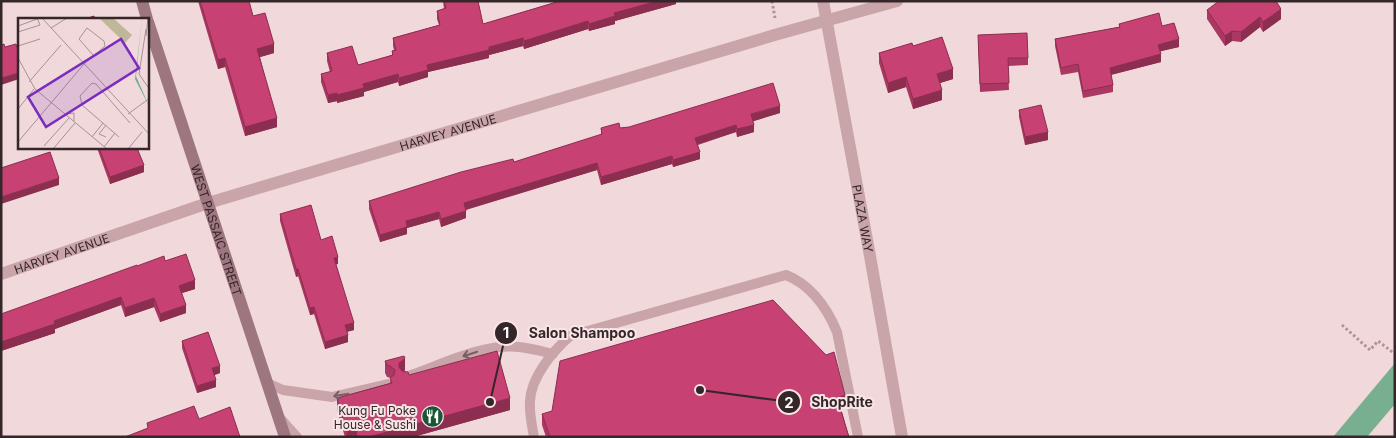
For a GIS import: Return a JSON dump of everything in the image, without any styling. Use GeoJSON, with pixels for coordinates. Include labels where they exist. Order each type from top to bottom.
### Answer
{"type":"FeatureCollection","features":[{"type":"Feature","properties":{"kind":"main road","name":"WEST PASSAIC STREET"},"geometry":{"type":"LineString","coordinates":[[142,1],[146,18]]}},
{"type":"Feature","properties":{"kind":"main road","name":"WEST PASSAIC STREET"},"geometry":{"type":"LineString","coordinates":[[149,26],[285,437]]}},
{"type":"Feature","properties":{"kind":"street","name":"PLAZA WAY"},"geometry":{"type":"LineString","coordinates":[[823,1],[902,437]]}},
{"type":"Feature","properties":{"kind":"street","name":"HARVEY AVENUE"},"geometry":{"type":"LineString","coordinates":[[1,274],[208,203],[896,1]]}},
{"type":"Feature","properties":{"kind":"lane"},"geometry":{"type":"LineString","coordinates":[[534,437],[530,418],[530,399],[540,372],[552,354],[570,336],[786,275],[809,289],[821,302],[834,323],[838,332],[858,437]]}},
{"type":"Feature","properties":{"kind":"lane"},"geometry":{"type":"LineString","coordinates":[[406,377],[474,353],[498,348],[518,346],[552,354]]}},
{"type":"Feature","properties":{"kind":"lane"},"geometry":{"type":"LineString","coordinates":[[267,383],[283,390],[332,397],[388,384]]}},
{"type":"Feature","properties":{"kind":"lane"},"geometry":{"type":"LineString","coordinates":[[278,417],[297,437]]}},
{"type":"Feature","properties":{"kind":"path"},"geometry":{"type":"LineString","coordinates":[[1342,325],[1370,350],[1378,341],[1395,354]]}},
{"type":"Feature","properties":{"kind":"shaded area"},"geometry":{"type":"Polygon","coordinates":[[[1395,363],[1395,404],[1367,437],[1333,437],[1395,363]]]}},
{"type":"Feature","properties":{"kind":"building"},"geometry":{"type":"Polygon","coordinates":[[[200,1],[249,1],[253,16],[265,13],[274,44],[257,49],[277,118],[245,127],[225,58],[218,60],[200,1]]]}},
{"type":"Feature","properties":{"kind":"building"},"geometry":{"type":"Polygon","coordinates":[[[444,1],[478,1],[483,24],[560,1],[658,1],[614,13],[615,16],[589,24],[588,21],[524,41],[523,38],[489,47],[489,50],[427,65],[428,70],[399,78],[398,74],[363,84],[364,88],[337,95],[337,93],[328,95],[321,74],[332,71],[327,53],[352,46],[358,65],[393,55],[392,51],[396,50],[393,38],[440,25],[437,11],[446,8],[444,1]]]}},
{"type":"Feature","properties":{"kind":"building"},"geometry":{"type":"Polygon","coordinates":[[[1219,1],[1276,1],[1281,9],[1263,22],[1260,17],[1241,32],[1232,31],[1225,36],[1207,10],[1219,1]]]}},
{"type":"Feature","properties":{"kind":"building"},"geometry":{"type":"Polygon","coordinates":[[[1159,13],[1162,26],[1174,23],[1179,39],[1158,45],[1161,54],[1110,68],[1113,85],[1083,91],[1078,64],[1061,68],[1055,39],[1120,27],[1119,24],[1159,13]]]}},
{"type":"Feature","properties":{"kind":"building"},"geometry":{"type":"Polygon","coordinates":[[[1027,33],[1028,58],[1008,58],[1009,83],[980,84],[978,35],[1027,33]]]}},
{"type":"Feature","properties":{"kind":"building"},"geometry":{"type":"Polygon","coordinates":[[[942,37],[953,69],[937,74],[942,90],[913,99],[906,77],[888,83],[879,53],[912,43],[913,46],[942,37]]]}},
{"type":"Feature","properties":{"kind":"building"},"geometry":{"type":"Polygon","coordinates":[[[4,44],[5,47],[16,44],[18,73],[1,78],[1,45],[4,44]]]}},
{"type":"Feature","properties":{"kind":"building"},"geometry":{"type":"Polygon","coordinates":[[[773,83],[780,106],[751,114],[754,125],[737,129],[736,125],[695,138],[700,152],[673,160],[672,156],[601,177],[597,163],[464,203],[466,211],[441,219],[439,212],[406,221],[407,227],[380,235],[369,201],[461,172],[513,159],[514,162],[602,134],[601,128],[619,123],[620,128],[629,127],[773,83]]]}},
{"type":"Feature","properties":{"kind":"building"},"geometry":{"type":"Polygon","coordinates":[[[1041,105],[1048,132],[1025,137],[1019,110],[1041,105]]]}},
{"type":"Feature","properties":{"kind":"building"},"geometry":{"type":"Polygon","coordinates":[[[99,149],[137,149],[144,165],[110,177],[99,149]]]}},
{"type":"Feature","properties":{"kind":"building"},"geometry":{"type":"Polygon","coordinates":[[[50,152],[59,178],[1,197],[1,168],[50,152]]]}},
{"type":"Feature","properties":{"kind":"building"},"geometry":{"type":"Polygon","coordinates":[[[311,205],[321,240],[332,236],[338,257],[334,258],[354,323],[345,325],[348,335],[325,342],[314,307],[310,308],[298,269],[296,269],[280,214],[311,205]]]}},
{"type":"Feature","properties":{"kind":"building"},"geometry":{"type":"Polygon","coordinates":[[[186,254],[195,280],[179,286],[186,305],[160,314],[154,298],[125,308],[121,297],[54,321],[55,324],[1,342],[1,314],[164,256],[165,261],[186,254]]]}},
{"type":"Feature","properties":{"kind":"building"},"geometry":{"type":"Polygon","coordinates":[[[773,300],[826,355],[834,352],[845,395],[837,398],[849,437],[550,437],[542,414],[552,411],[560,361],[773,300]]]}},
{"type":"Feature","properties":{"kind":"building"},"geometry":{"type":"Polygon","coordinates":[[[208,332],[220,366],[212,368],[216,380],[197,386],[182,341],[208,332]]]}},
{"type":"Feature","properties":{"kind":"building"},"geometry":{"type":"Polygon","coordinates":[[[497,351],[510,398],[369,437],[357,437],[356,429],[347,432],[337,398],[392,383],[390,378],[394,375],[395,370],[387,365],[385,361],[404,356],[405,358],[399,363],[399,367],[402,371],[408,372],[409,375],[497,351]]]}},
{"type":"Feature","properties":{"kind":"building"},"geometry":{"type":"Polygon","coordinates":[[[194,406],[199,419],[230,407],[240,437],[125,437],[148,428],[147,423],[194,406]]]}},
{"type":"Feature","properties":{"kind":"place","name":"ShopRite"},"geometry":{"type":"Point","coordinates":[700,390]}},
{"type":"Feature","properties":{"kind":"place","name":"Salon Shampoo"},"geometry":{"type":"Point","coordinates":[490,402]}},
{"type":"Feature","properties":{"kind":"place","name":"Kung Fu Poke House & Sushi"},"geometry":{"type":"Point","coordinates":[432,417]}}]}
